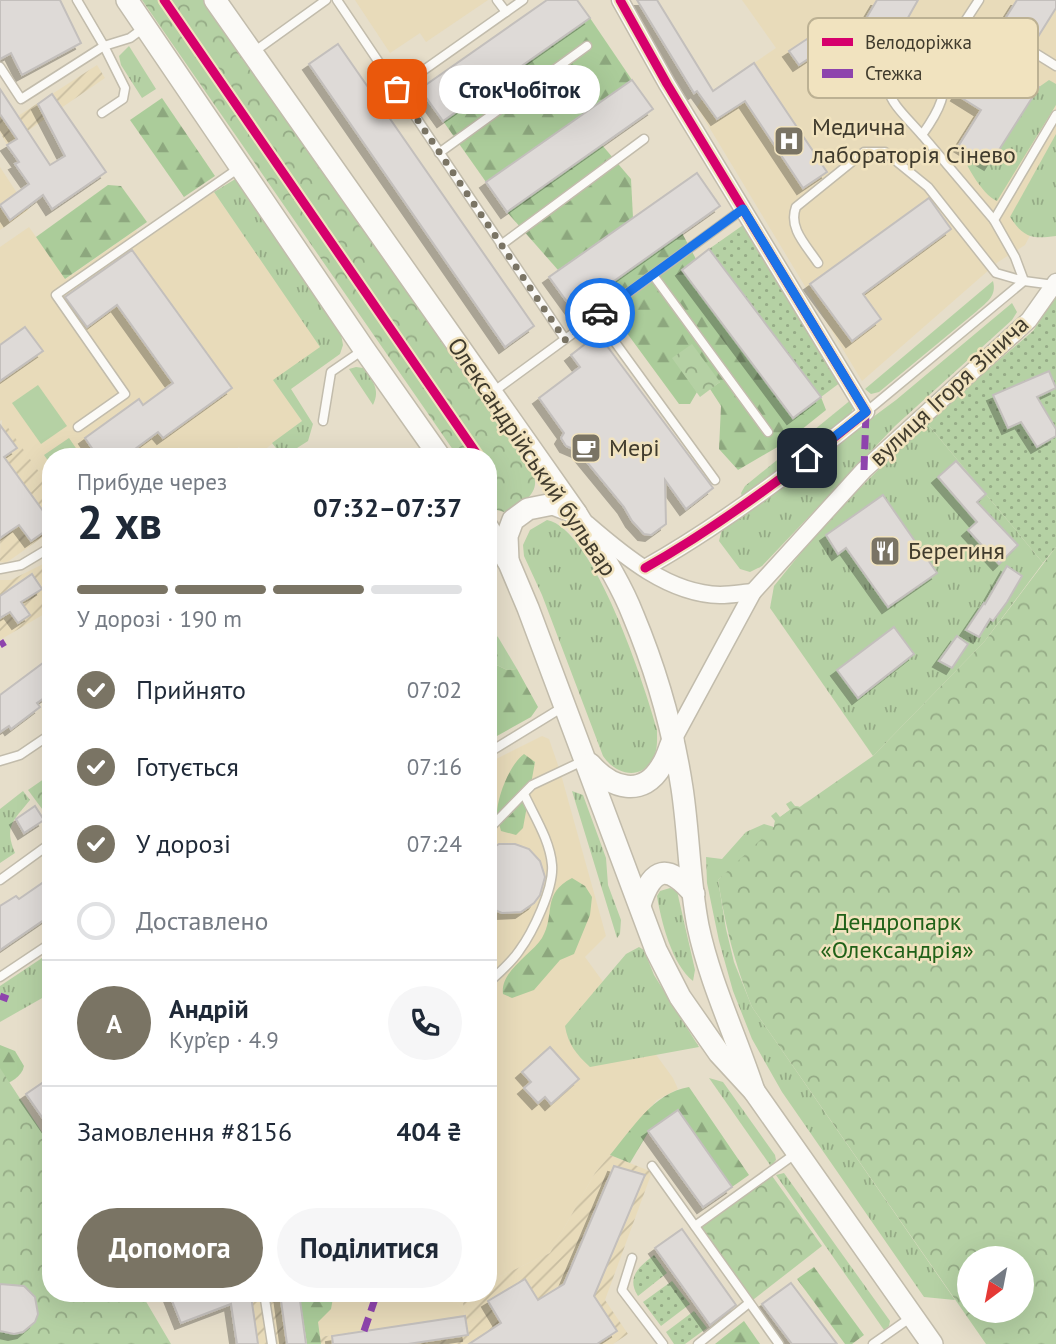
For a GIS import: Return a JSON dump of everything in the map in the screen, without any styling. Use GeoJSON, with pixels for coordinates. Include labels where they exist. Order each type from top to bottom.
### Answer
{"type":"FeatureCollection","features":[{"type":"Feature","properties":{"kind":"main road"},"geometry":{"type":"LineString","coordinates":[[127,0],[434,448]]}},
{"type":"Feature","properties":{"kind":"main road","name":"Олександрійський бульвар"},"geometry":{"type":"LineString","coordinates":[[215,0],[576,513],[610,567],[633,614],[668,719],[682,789],[698,924],[712,979],[738,1042],[754,1091]]}},
{"type":"Feature","properties":{"kind":"main road"},"geometry":{"type":"LineString","coordinates":[[509,564],[507,536],[513,520],[528,509],[553,504],[576,513]]}},
{"type":"Feature","properties":{"kind":"main road","name":"Олександрійський бульвар"},"geometry":{"type":"LineString","coordinates":[[497,543],[509,564],[565,706],[656,950],[680,997],[719,1053],[754,1091],[932,1344]]}},
{"type":"Feature","properties":{"kind":"main road"},"geometry":{"type":"LineString","coordinates":[[586,760],[601,776],[617,786],[630,788],[654,776],[673,740]]}},
{"type":"Feature","properties":{"kind":"main road"},"geometry":{"type":"LineString","coordinates":[[640,905],[646,887],[655,877],[666,873],[680,877],[694,894]]}},
{"type":"Feature","properties":{"kind":"street"},"geometry":{"type":"LineString","coordinates":[[620,0],[660,73],[866,412],[758,494],[688,543],[645,568]]}},
{"type":"Feature","properties":{"kind":"street","name":"вулиця Ігоря Зінича"},"geometry":{"type":"LineString","coordinates":[[673,740],[753,592],[864,470],[1029,320],[1055,283]]}},
{"type":"Feature","properties":{"kind":"street"},"geometry":{"type":"LineString","coordinates":[[576,513],[625,557],[679,586],[719,595],[753,592]]}},
{"type":"Feature","properties":{"kind":"lane"},"geometry":{"type":"LineString","coordinates":[[77,0],[125,88],[123,99],[102,113]]}},
{"type":"Feature","properties":{"kind":"lane"},"geometry":{"type":"LineString","coordinates":[[251,53],[326,0]]}},
{"type":"Feature","properties":{"kind":"lane"},"geometry":{"type":"LineString","coordinates":[[337,0],[565,340]]}},
{"type":"Feature","properties":{"kind":"lane"},"geometry":{"type":"LineString","coordinates":[[497,0],[506,12]]}},
{"type":"Feature","properties":{"kind":"lane"},"geometry":{"type":"LineString","coordinates":[[397,89],[523,0]]}},
{"type":"Feature","properties":{"kind":"lane"},"geometry":{"type":"LineString","coordinates":[[967,18],[979,0]]}},
{"type":"Feature","properties":{"kind":"lane"},"geometry":{"type":"LineString","coordinates":[[0,67],[21,99],[104,46],[130,38],[145,27]]}},
{"type":"Feature","properties":{"kind":"lane"},"geometry":{"type":"LineString","coordinates":[[439,153],[587,46]]}},
{"type":"Feature","properties":{"kind":"lane"},"geometry":{"type":"LineString","coordinates":[[1038,55],[1056,66]]}},
{"type":"Feature","properties":{"kind":"lane"},"geometry":{"type":"LineString","coordinates":[[891,98],[994,220],[1016,257],[1024,281]]}},
{"type":"Feature","properties":{"kind":"lane"},"geometry":{"type":"LineString","coordinates":[[922,135],[940,106],[942,98]]}},
{"type":"Feature","properties":{"kind":"lane"},"geometry":{"type":"LineString","coordinates":[[994,220],[1056,114]]}},
{"type":"Feature","properties":{"kind":"lane"},"geometry":{"type":"LineString","coordinates":[[501,245],[644,139]]}},
{"type":"Feature","properties":{"kind":"lane"},"geometry":{"type":"LineString","coordinates":[[818,262],[795,228],[792,216],[796,207],[864,152],[876,151],[885,152],[928,187],[996,273],[1024,281],[1055,283]]}},
{"type":"Feature","properties":{"kind":"lane"},"geometry":{"type":"LineString","coordinates":[[78,427],[125,394],[56,295],[242,166]]}},
{"type":"Feature","properties":{"kind":"lane"},"geometry":{"type":"LineString","coordinates":[[491,393],[743,209]]}},
{"type":"Feature","properties":{"kind":"lane"},"geometry":{"type":"LineString","coordinates":[[653,275],[768,432]]}},
{"type":"Feature","properties":{"kind":"lane"},"geometry":{"type":"LineString","coordinates":[[866,412],[1024,281]]}},
{"type":"Feature","properties":{"kind":"lane"},"geometry":{"type":"LineString","coordinates":[[596,316],[715,480]]}},
{"type":"Feature","properties":{"kind":"lane"},"geometry":{"type":"LineString","coordinates":[[323,421],[331,372],[364,349]]}},
{"type":"Feature","properties":{"kind":"lane"},"geometry":{"type":"LineString","coordinates":[[0,569],[21,565],[42,552]]}},
{"type":"Feature","properties":{"kind":"lane"},"geometry":{"type":"LineString","coordinates":[[497,748],[565,706]]}},
{"type":"Feature","properties":{"kind":"lane"},"geometry":{"type":"LineString","coordinates":[[0,761],[20,755],[42,740]]}},
{"type":"Feature","properties":{"kind":"lane"},"geometry":{"type":"LineString","coordinates":[[497,821],[531,785],[586,760]]}},
{"type":"Feature","properties":{"kind":"lane"},"geometry":{"type":"LineString","coordinates":[[497,974],[519,952],[530,933],[552,875],[548,845],[524,793]]}},
{"type":"Feature","properties":{"kind":"lane"},"geometry":{"type":"LineString","coordinates":[[0,880],[42,850]]}},
{"type":"Feature","properties":{"kind":"lane"},"geometry":{"type":"LineString","coordinates":[[0,977],[42,949]]}},
{"type":"Feature","properties":{"kind":"lane"},"geometry":{"type":"LineString","coordinates":[[695,1226],[798,1153]]}},
{"type":"Feature","properties":{"kind":"lane"},"geometry":{"type":"LineString","coordinates":[[652,1166],[779,1344]]}},
{"type":"Feature","properties":{"kind":"lane"},"geometry":{"type":"LineString","coordinates":[[632,1258],[622,1290],[663,1344]]}},
{"type":"Feature","properties":{"kind":"lane"},"geometry":{"type":"LineString","coordinates":[[265,1302],[272,1344]]}},
{"type":"Feature","properties":{"kind":"lane"},"geometry":{"type":"LineString","coordinates":[[698,1344],[749,1303]]}},
{"type":"Feature","properties":{"kind":"lane"},"geometry":{"type":"LineString","coordinates":[[873,1344],[913,1316]]}},
{"type":"Feature","properties":{"kind":"shaded area"},"geometry":{"type":"Polygon","coordinates":[[[355,0],[488,0],[426,42],[420,33],[390,53],[355,0]]]}},
{"type":"Feature","properties":{"kind":"shaded area"},"geometry":{"type":"Polygon","coordinates":[[[742,0],[1056,0],[1056,186],[1025,245],[998,262],[862,381],[697,107],[703,98],[776,48],[742,0]]]}},
{"type":"Feature","properties":{"kind":"shaded area"},"geometry":{"type":"Polygon","coordinates":[[[97,65],[105,78],[7,145],[0,132],[0,89],[18,116],[97,65]]]}},
{"type":"Feature","properties":{"kind":"shaded area"},"geometry":{"type":"Polygon","coordinates":[[[0,167],[28,210],[0,230],[0,167]]]}},
{"type":"Feature","properties":{"kind":"shaded area"},"geometry":{"type":"Polygon","coordinates":[[[214,192],[321,347],[274,380],[302,421],[267,448],[42,448],[42,476],[2,420],[0,421],[0,247],[29,227],[66,279],[136,230],[144,240],[214,192]]]}},
{"type":"Feature","properties":{"kind":"shaded area"},"geometry":{"type":"Polygon","coordinates":[[[2,419],[42,476],[42,537],[6,563],[0,562],[2,419]]]}},
{"type":"Feature","properties":{"kind":"shaded area"},"geometry":{"type":"Polygon","coordinates":[[[42,564],[42,615],[0,640],[0,580],[11,580],[42,564]]]}},
{"type":"Feature","properties":{"kind":"shaded area"},"geometry":{"type":"Polygon","coordinates":[[[542,736],[549,739],[606,936],[585,957],[673,1078],[678,1089],[657,1100],[595,1173],[550,1253],[497,1278],[497,758],[542,736]]]}},
{"type":"Feature","properties":{"kind":"shaded area"},"geometry":{"type":"Polygon","coordinates":[[[610,1155],[652,1172],[605,1300],[628,1334],[613,1344],[321,1344],[320,1337],[465,1316],[464,1302],[497,1302],[497,1278],[550,1253],[595,1173],[610,1155]]]}},
{"type":"Feature","properties":{"kind":"shaded area"},"geometry":{"type":"Polygon","coordinates":[[[230,1302],[300,1302],[306,1344],[237,1344],[230,1302]]]}},
{"type":"Feature","properties":{"kind":"shaded area"},"geometry":{"type":"Polygon","coordinates":[[[315,1302],[464,1302],[465,1316],[320,1337],[315,1302]]]}},
{"type":"Feature","properties":{"kind":"green space"},"geometry":{"type":"Polygon","coordinates":[[[142,0],[205,0],[533,474],[535,487],[532,493],[517,506],[504,512],[497,510],[497,448],[452,448],[142,0]]]}},
{"type":"Feature","properties":{"kind":"green space"},"geometry":{"type":"Polygon","coordinates":[[[590,18],[632,80],[486,182],[443,121],[590,18]]]}},
{"type":"Feature","properties":{"kind":"green space"},"geometry":{"type":"Polygon","coordinates":[[[129,46],[156,89],[142,98],[121,65],[119,56],[129,46]]]}},
{"type":"Feature","properties":{"kind":"green space"},"geometry":{"type":"Polygon","coordinates":[[[1049,80],[1056,84],[1056,105],[997,201],[985,192],[974,177],[959,145],[990,164],[1032,98],[1038,98],[1039,87],[1049,80]]]}},
{"type":"Feature","properties":{"kind":"green space"},"geometry":{"type":"Polygon","coordinates":[[[162,98],[215,176],[184,197],[130,120],[162,98]]]}},
{"type":"Feature","properties":{"kind":"green space"},"geometry":{"type":"Polygon","coordinates":[[[1056,134],[1056,236],[1029,236],[1010,217],[1056,134]]]}},
{"type":"Feature","properties":{"kind":"green space"},"geometry":{"type":"Polygon","coordinates":[[[602,145],[631,179],[633,218],[558,270],[507,212],[602,145]]]}},
{"type":"Feature","properties":{"kind":"green space"},"geometry":{"type":"Polygon","coordinates":[[[237,178],[341,334],[343,345],[340,354],[291,389],[313,424],[308,441],[297,448],[276,448],[272,443],[302,421],[273,380],[320,347],[214,192],[237,178]]]}},
{"type":"Feature","properties":{"kind":"green space"},"geometry":{"type":"Polygon","coordinates":[[[108,185],[121,186],[147,222],[65,279],[36,237],[108,185]]]}},
{"type":"Feature","properties":{"kind":"green space"},"geometry":{"type":"Polygon","coordinates":[[[746,223],[841,382],[821,397],[709,249],[746,223]]]}},
{"type":"Feature","properties":{"kind":"green space"},"geometry":{"type":"Polygon","coordinates":[[[682,233],[696,259],[682,270],[793,418],[821,397],[826,410],[786,442],[738,470],[719,449],[721,406],[710,389],[720,382],[673,358],[697,392],[690,404],[679,404],[621,325],[586,300],[682,233]]]}},
{"type":"Feature","properties":{"kind":"green space"},"geometry":{"type":"Polygon","coordinates":[[[993,281],[994,291],[988,302],[879,392],[871,394],[865,389],[993,281]]]}},
{"type":"Feature","properties":{"kind":"green space"},"geometry":{"type":"Polygon","coordinates":[[[1056,296],[1056,547],[1043,563],[926,422],[1033,331],[1056,296]]]}},
{"type":"Feature","properties":{"kind":"green space"},"geometry":{"type":"Polygon","coordinates":[[[1012,303],[1017,312],[1012,320],[895,426],[762,566],[750,572],[740,569],[719,541],[722,529],[896,400],[1012,303]]]}},
{"type":"Feature","properties":{"kind":"green space"},"geometry":{"type":"Polygon","coordinates":[[[692,344],[720,382],[700,397],[672,358],[692,344]]]}},
{"type":"Feature","properties":{"kind":"green space"},"geometry":{"type":"Polygon","coordinates":[[[363,368],[374,385],[376,394],[373,405],[349,369],[363,368]]]}},
{"type":"Feature","properties":{"kind":"green space"},"geometry":{"type":"Polygon","coordinates":[[[38,385],[67,426],[41,444],[12,403],[38,385]]]}},
{"type":"Feature","properties":{"kind":"green space"},"geometry":{"type":"Polygon","coordinates":[[[852,399],[855,404],[849,418],[742,497],[745,486],[852,399]]]}},
{"type":"Feature","properties":{"kind":"green space"},"geometry":{"type":"Polygon","coordinates":[[[926,422],[1043,563],[984,642],[873,756],[770,608],[774,586],[825,523],[926,422]]]}},
{"type":"Feature","properties":{"kind":"green space"},"geometry":{"type":"Polygon","coordinates":[[[69,438],[76,448],[54,448],[69,438]]]}},
{"type":"Feature","properties":{"kind":"green space"},"geometry":{"type":"Polygon","coordinates":[[[547,520],[565,530],[582,550],[615,612],[641,680],[657,730],[657,744],[655,755],[648,766],[635,773],[621,771],[603,756],[542,595],[524,556],[523,545],[530,530],[547,520]]]}},
{"type":"Feature","properties":{"kind":"green space","name":"Дендропарк «Олександрія»"},"geometry":{"type":"Polygon","coordinates":[[[1056,547],[1056,1344],[986,1344],[971,1323],[1034,1323],[1034,1246],[957,1246],[957,1302],[752,1007],[740,975],[718,880],[774,827],[775,821],[771,816],[776,812],[780,817],[790,810],[786,804],[791,801],[800,807],[873,756],[984,642],[1056,547]]]}},
{"type":"Feature","properties":{"kind":"green space"},"geometry":{"type":"Polygon","coordinates":[[[497,636],[517,669],[507,670],[497,665],[497,636]]]}},
{"type":"Feature","properties":{"kind":"green space"},"geometry":{"type":"Polygon","coordinates":[[[497,665],[507,670],[517,669],[538,707],[531,717],[497,736],[497,665]]]}},
{"type":"Feature","properties":{"kind":"green space"},"geometry":{"type":"Polygon","coordinates":[[[524,754],[535,762],[523,828],[516,835],[501,831],[497,816],[502,790],[509,773],[524,754]]]}},
{"type":"Feature","properties":{"kind":"green space"},"geometry":{"type":"Polygon","coordinates":[[[42,780],[42,809],[28,790],[42,780]]]}},
{"type":"Feature","properties":{"kind":"green space"},"geometry":{"type":"Polygon","coordinates":[[[23,791],[30,800],[10,830],[15,853],[0,863],[0,809],[23,791]]]}},
{"type":"Feature","properties":{"kind":"green space"},"geometry":{"type":"Polygon","coordinates":[[[572,791],[583,795],[606,858],[608,885],[621,920],[617,938],[572,791]]]}},
{"type":"Feature","properties":{"kind":"green space"},"geometry":{"type":"Polygon","coordinates":[[[809,800],[718,880],[734,962],[752,1007],[955,1300],[924,1297],[782,1092],[752,1039],[733,991],[707,883],[706,857],[722,859],[746,832],[764,824],[774,827],[775,821],[795,806],[800,807],[809,800]]]}},
{"type":"Feature","properties":{"kind":"green space"},"geometry":{"type":"Polygon","coordinates":[[[572,878],[585,886],[592,897],[590,915],[574,954],[560,960],[534,990],[512,998],[503,994],[506,978],[542,938],[556,891],[572,878]]]}},
{"type":"Feature","properties":{"kind":"green space"},"geometry":{"type":"Polygon","coordinates":[[[670,888],[677,891],[695,970],[693,981],[673,954],[661,918],[657,896],[660,891],[670,888]]]}},
{"type":"Feature","properties":{"kind":"green space"},"geometry":{"type":"Polygon","coordinates":[[[639,947],[644,950],[654,975],[699,1047],[590,1067],[573,1048],[565,1026],[626,954],[639,947]]]}},
{"type":"Feature","properties":{"kind":"green space"},"geometry":{"type":"Polygon","coordinates":[[[42,958],[42,998],[0,1022],[0,986],[42,958]]]}},
{"type":"Feature","properties":{"kind":"green space"},"geometry":{"type":"Polygon","coordinates":[[[0,1045],[15,1051],[24,1066],[18,1076],[0,1086],[0,1045]]]}},
{"type":"Feature","properties":{"kind":"green space"},"geometry":{"type":"Polygon","coordinates":[[[0,1068],[42,1132],[42,1302],[146,1302],[171,1344],[0,1344],[0,1068]]]}},
{"type":"Feature","properties":{"kind":"green space"},"geometry":{"type":"Polygon","coordinates":[[[709,1078],[723,1082],[775,1155],[776,1160],[772,1165],[770,1165],[709,1078]]]}},
{"type":"Feature","properties":{"kind":"green space"},"geometry":{"type":"Polygon","coordinates":[[[689,1087],[749,1175],[732,1187],[678,1111],[649,1131],[630,1163],[610,1155],[654,1104],[665,1096],[689,1087]]]}},
{"type":"Feature","properties":{"kind":"green space"},"geometry":{"type":"Polygon","coordinates":[[[770,1173],[822,1246],[749,1303],[695,1226],[770,1173]]]}},
{"type":"Feature","properties":{"kind":"green space"},"geometry":{"type":"Polygon","coordinates":[[[784,1173],[890,1321],[884,1330],[776,1175],[784,1173]]]}},
{"type":"Feature","properties":{"kind":"green space"},"geometry":{"type":"Polygon","coordinates":[[[654,1255],[667,1273],[638,1296],[634,1278],[639,1268],[654,1255]]]}},
{"type":"Feature","properties":{"kind":"green space"},"geometry":{"type":"Polygon","coordinates":[[[814,1267],[864,1335],[852,1344],[845,1344],[797,1279],[814,1267]]]}},
{"type":"Feature","properties":{"kind":"green space"},"geometry":{"type":"Polygon","coordinates":[[[672,1281],[690,1304],[661,1326],[643,1302],[672,1281]]]}},
{"type":"Feature","properties":{"kind":"green space"},"geometry":{"type":"Polygon","coordinates":[[[300,1302],[332,1302],[331,1309],[318,1322],[321,1344],[307,1344],[300,1302]]]}},
{"type":"Feature","properties":{"kind":"green space"},"geometry":{"type":"Polygon","coordinates":[[[694,1311],[707,1328],[685,1344],[674,1344],[666,1332],[694,1311]]]}},
{"type":"Feature","properties":{"kind":"green space"},"geometry":{"type":"Polygon","coordinates":[[[744,1321],[760,1344],[715,1344],[744,1321]]]}},
{"type":"Feature","properties":{"kind":"building"},"geometry":{"type":"Polygon","coordinates":[[[0,0],[60,0],[81,43],[22,75],[11,53],[0,59],[0,0]]]}},
{"type":"Feature","properties":{"kind":"building"},"geometry":{"type":"Polygon","coordinates":[[[547,0],[577,0],[590,18],[443,121],[420,89],[547,0]]]}},
{"type":"Feature","properties":{"kind":"building"},"geometry":{"type":"Polygon","coordinates":[[[637,0],[657,0],[713,91],[754,63],[827,172],[803,188],[745,101],[717,119],[697,91],[694,93],[637,0]]]}},
{"type":"Feature","properties":{"kind":"building"},"geometry":{"type":"Polygon","coordinates":[[[877,0],[918,0],[908,18],[866,18],[877,0]]]}},
{"type":"Feature","properties":{"kind":"building"},"geometry":{"type":"Polygon","coordinates":[[[1017,0],[1056,0],[1056,8],[1038,37],[1038,18],[1006,18],[1017,0]]]}},
{"type":"Feature","properties":{"kind":"building"},"geometry":{"type":"Polygon","coordinates":[[[808,40],[808,59],[799,65],[789,51],[808,40]]]}},
{"type":"Feature","properties":{"kind":"building"},"geometry":{"type":"Polygon","coordinates":[[[338,44],[534,326],[505,347],[309,64],[338,44]]]}},
{"type":"Feature","properties":{"kind":"building"},"geometry":{"type":"Polygon","coordinates":[[[632,80],[653,109],[507,212],[486,182],[632,80]]]}},
{"type":"Feature","properties":{"kind":"building"},"geometry":{"type":"Polygon","coordinates":[[[0,89],[50,165],[65,156],[38,104],[52,94],[106,172],[52,209],[43,195],[10,220],[0,205],[29,184],[15,164],[19,162],[7,145],[17,139],[0,114],[0,89]]]}},
{"type":"Feature","properties":{"kind":"building"},"geometry":{"type":"Polygon","coordinates":[[[962,98],[1032,98],[990,164],[959,145],[981,110],[962,98]]]}},
{"type":"Feature","properties":{"kind":"building"},"geometry":{"type":"Polygon","coordinates":[[[697,173],[720,206],[573,310],[549,277],[697,173]]]}},
{"type":"Feature","properties":{"kind":"building"},"geometry":{"type":"Polygon","coordinates":[[[929,198],[951,229],[863,294],[881,319],[852,341],[810,284],[929,198]]]}},
{"type":"Feature","properties":{"kind":"building"},"geometry":{"type":"Polygon","coordinates":[[[709,249],[821,397],[793,418],[682,270],[709,249]]]}},
{"type":"Feature","properties":{"kind":"building"},"geometry":{"type":"Polygon","coordinates":[[[132,250],[232,388],[163,438],[158,432],[136,448],[92,448],[85,438],[139,399],[143,405],[173,383],[117,305],[87,327],[65,297],[132,250]]]}},
{"type":"Feature","properties":{"kind":"building"},"geometry":{"type":"Polygon","coordinates":[[[25,327],[43,351],[0,381],[0,345],[25,327]]]}},
{"type":"Feature","properties":{"kind":"building"},"geometry":{"type":"Polygon","coordinates":[[[598,334],[713,488],[686,509],[665,480],[666,524],[651,535],[644,534],[632,521],[624,507],[578,451],[566,446],[561,438],[564,433],[539,398],[580,367],[571,355],[598,334]]]}},
{"type":"Feature","properties":{"kind":"building"},"geometry":{"type":"Polygon","coordinates":[[[1049,371],[1056,388],[1037,397],[1056,429],[1056,436],[1037,447],[1021,422],[1008,428],[993,395],[1049,371]]]}},
{"type":"Feature","properties":{"kind":"building"},"geometry":{"type":"Polygon","coordinates":[[[0,425],[17,448],[4,457],[42,510],[42,533],[31,541],[19,525],[0,538],[0,425]]]}},
{"type":"Feature","properties":{"kind":"building"},"geometry":{"type":"Polygon","coordinates":[[[956,461],[986,494],[977,502],[1018,545],[999,564],[968,530],[977,522],[938,477],[956,461]]]}},
{"type":"Feature","properties":{"kind":"building","name":"Берегиня"},"geometry":{"type":"Polygon","coordinates":[[[883,495],[937,573],[888,607],[846,548],[838,554],[826,535],[883,495]]]}},
{"type":"Feature","properties":{"kind":"building"},"geometry":{"type":"Polygon","coordinates":[[[1007,566],[1022,576],[1007,602],[993,621],[990,619],[979,637],[966,630],[1007,566]]]}},
{"type":"Feature","properties":{"kind":"building"},"geometry":{"type":"Polygon","coordinates":[[[32,574],[42,589],[21,602],[30,615],[18,623],[10,612],[0,618],[0,596],[32,574]]]}},
{"type":"Feature","properties":{"kind":"building"},"geometry":{"type":"Polygon","coordinates":[[[894,627],[914,654],[858,698],[837,670],[894,627]]]}},
{"type":"Feature","properties":{"kind":"building"},"geometry":{"type":"Polygon","coordinates":[[[957,636],[968,644],[952,668],[939,661],[957,636]]]}},
{"type":"Feature","properties":{"kind":"building"},"geometry":{"type":"Polygon","coordinates":[[[42,664],[42,699],[37,703],[40,707],[11,729],[9,726],[0,732],[0,695],[42,664]]]}},
{"type":"Feature","properties":{"kind":"building"},"geometry":{"type":"Polygon","coordinates":[[[35,806],[42,821],[24,833],[16,819],[35,806]]]}},
{"type":"Feature","properties":{"kind":"building"},"geometry":{"type":"Polygon","coordinates":[[[515,844],[529,849],[540,861],[545,877],[540,895],[521,912],[497,911],[497,845],[515,844]]]}},
{"type":"Feature","properties":{"kind":"building"},"geometry":{"type":"Polygon","coordinates":[[[42,883],[42,921],[0,950],[0,906],[16,896],[19,899],[42,883]]]}},
{"type":"Feature","properties":{"kind":"building"},"geometry":{"type":"Polygon","coordinates":[[[550,1047],[579,1079],[551,1104],[545,1097],[538,1103],[524,1088],[531,1082],[522,1072],[550,1047]]]}},
{"type":"Feature","properties":{"kind":"building"},"geometry":{"type":"Polygon","coordinates":[[[42,1083],[42,1117],[26,1094],[42,1083]]]}},
{"type":"Feature","properties":{"kind":"building"},"geometry":{"type":"Polygon","coordinates":[[[678,1110],[732,1187],[703,1207],[648,1131],[678,1110]]]}},
{"type":"Feature","properties":{"kind":"building"},"geometry":{"type":"Polygon","coordinates":[[[614,1166],[645,1175],[594,1296],[617,1331],[597,1344],[469,1344],[501,1323],[489,1302],[497,1302],[497,1296],[525,1279],[538,1300],[564,1284],[614,1166]]]}},
{"type":"Feature","properties":{"kind":"building"},"geometry":{"type":"Polygon","coordinates":[[[682,1229],[736,1305],[710,1325],[655,1248],[682,1229]]]}},
{"type":"Feature","properties":{"kind":"building"},"geometry":{"type":"Polygon","coordinates":[[[791,1283],[837,1344],[792,1344],[762,1304],[791,1283]]]}},
{"type":"Feature","properties":{"kind":"building"},"geometry":{"type":"Polygon","coordinates":[[[0,1284],[24,1286],[35,1297],[38,1314],[35,1322],[23,1332],[14,1334],[0,1331],[0,1284]]]}},
{"type":"Feature","properties":{"kind":"building"},"geometry":{"type":"Polygon","coordinates":[[[173,1302],[252,1302],[258,1344],[237,1344],[231,1304],[181,1323],[173,1302]]]}},
{"type":"Feature","properties":{"kind":"building"},"geometry":{"type":"Polygon","coordinates":[[[281,1302],[300,1302],[306,1344],[287,1344],[281,1302]]]}},
{"type":"Feature","properties":{"kind":"building"},"geometry":{"type":"Polygon","coordinates":[[[465,1316],[468,1335],[408,1344],[333,1344],[332,1336],[465,1316]]]}},
{"type":"Feature","properties":{"kind":"marked path"},"geometry":{"type":"LineString","coordinates":[[864,470],[866,412]]}},
{"type":"Feature","properties":{"kind":"marked path"},"geometry":{"type":"LineString","coordinates":[[0,645],[5,642]]}},
{"type":"Feature","properties":{"kind":"marked path"},"geometry":{"type":"LineString","coordinates":[[0,996],[8,999]]}},
{"type":"Feature","properties":{"kind":"marked path"},"geometry":{"type":"LineString","coordinates":[[364,1331],[374,1302]]}},
{"type":"Feature","properties":{"kind":"cycle path"},"geometry":{"type":"LineString","coordinates":[[164,0],[473,448]]}},
{"type":"Feature","properties":{"kind":"cycle path"},"geometry":{"type":"LineString","coordinates":[[620,0],[667,84],[866,412],[758,495],[645,568]]}},
{"type":"Feature","properties":{"kind":"way so far"},"geometry":{"type":"LineString","coordinates":[[397,89],[565,340],[600,313]]}},
{"type":"Feature","properties":{"kind":"place","name":"СтокЧобіток"},"geometry":{"type":"Point","coordinates":[397,89]}},
{"type":"Feature","properties":{"kind":"place","name":"Медична лабораторія Сінево"},"geometry":{"type":"Point","coordinates":[789,141]}},
{"type":"Feature","properties":{"kind":"place","name":"Мері"},"geometry":{"type":"Point","coordinates":[586,448]}},
{"type":"Feature","properties":{"kind":"place","name":"Берегиня"},"geometry":{"type":"Point","coordinates":[885,551]}},
{"type":"Feature","properties":{"kind":"route"},"geometry":{"type":"LineString","coordinates":[[600,313],[743,209],[866,412],[807,458]]}}]}
